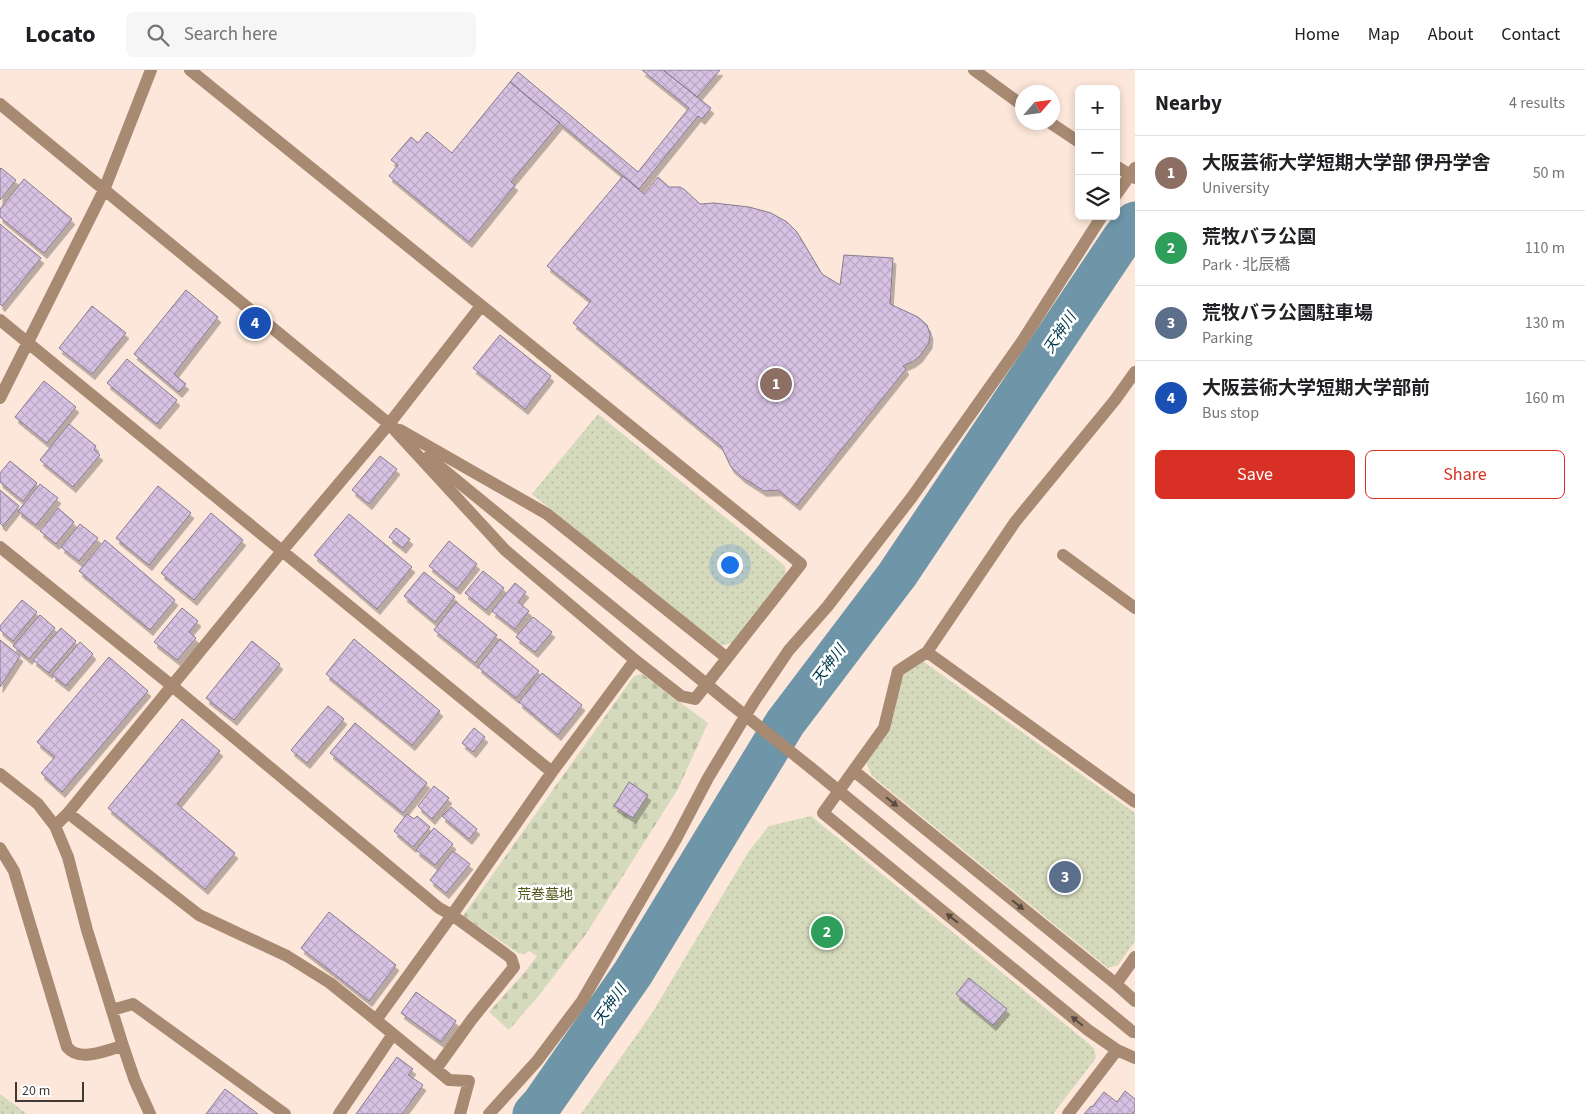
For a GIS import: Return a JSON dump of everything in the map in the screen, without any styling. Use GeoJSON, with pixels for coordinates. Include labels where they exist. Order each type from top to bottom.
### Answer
{"type":"FeatureCollection","features":[{"type":"Feature","properties":{"kind":"street"},"geometry":{"type":"LineString","coordinates":[[0,398],[104,190],[151,70]]}},
{"type":"Feature","properties":{"kind":"street"},"geometry":{"type":"LineString","coordinates":[[190,70],[801,564],[695,698],[681,696],[635,660],[505,550],[389,424]]}},
{"type":"Feature","properties":{"kind":"street"},"geometry":{"type":"LineString","coordinates":[[974,70],[1015,100]]}},
{"type":"Feature","properties":{"kind":"street"},"geometry":{"type":"LineString","coordinates":[[0,104],[456,480],[1134,1033]]}},
{"type":"Feature","properties":{"kind":"street"},"geometry":{"type":"LineString","coordinates":[[1060,129],[1075,139]]}},
{"type":"Feature","properties":{"kind":"street"},"geometry":{"type":"LineString","coordinates":[[1120,168],[1133,174],[1120,190]]}},
{"type":"Feature","properties":{"kind":"street"},"geometry":{"type":"LineString","coordinates":[[489,1114],[537,1061],[582,1001],[676,839],[708,778],[789,650],[827,607],[912,498],[1021,343],[1099,220]]}},
{"type":"Feature","properties":{"kind":"street"},"geometry":{"type":"LineString","coordinates":[[55,826],[68,813],[171,685],[389,424],[481,306]]}},
{"type":"Feature","properties":{"kind":"street"},"geometry":{"type":"LineString","coordinates":[[0,320],[552,772]]}},
{"type":"Feature","properties":{"kind":"street"},"geometry":{"type":"LineString","coordinates":[[1135,372],[1115,400],[1015,522],[927,652],[898,671],[884,728],[823,813],[1088,1030],[1117,1050],[1135,1058]]}},
{"type":"Feature","properties":{"kind":"street"},"geometry":{"type":"LineString","coordinates":[[389,424],[547,514],[727,658]]}},
{"type":"Feature","properties":{"kind":"street"},"geometry":{"type":"LineString","coordinates":[[0,546],[171,685],[439,908],[452,915],[512,958],[514,968],[472,1019],[441,1073]]}},
{"type":"Feature","properties":{"kind":"street"},"geometry":{"type":"LineString","coordinates":[[1063,555],[1135,608]]}},
{"type":"Feature","properties":{"kind":"street"},"geometry":{"type":"LineString","coordinates":[[927,652],[1135,802]]}},
{"type":"Feature","properties":{"kind":"street"},"geometry":{"type":"LineString","coordinates":[[376,1020],[552,772],[635,660]]}},
{"type":"Feature","properties":{"kind":"street"},"geometry":{"type":"LineString","coordinates":[[854,771],[1135,1001]]}},
{"type":"Feature","properties":{"kind":"street"},"geometry":{"type":"LineString","coordinates":[[0,774],[38,804],[55,826],[68,857],[87,930],[123,1046],[135,1081],[150,1114]]}},
{"type":"Feature","properties":{"kind":"street"},"geometry":{"type":"LineString","coordinates":[[68,813],[199,915],[287,956],[330,983],[449,1080],[469,1081],[460,1114]]}},
{"type":"Feature","properties":{"kind":"street"},"geometry":{"type":"LineString","coordinates":[[0,848],[14,871],[67,1047],[72,1053],[82,1056],[123,1046]]}},
{"type":"Feature","properties":{"kind":"street"},"geometry":{"type":"LineString","coordinates":[[1116,984],[1135,957]]}},
{"type":"Feature","properties":{"kind":"street"},"geometry":{"type":"LineString","coordinates":[[112,1010],[133,1004],[285,1114]]}},
{"type":"Feature","properties":{"kind":"street"},"geometry":{"type":"LineString","coordinates":[[339,1114],[393,1034]]}},
{"type":"Feature","properties":{"kind":"street"},"geometry":{"type":"LineString","coordinates":[[1068,1114],[1117,1050]]}},
{"type":"Feature","properties":{"kind":"green space"},"geometry":{"type":"Polygon","coordinates":[[[598,414],[785,566],[786,577],[735,642],[720,646],[532,494],[598,414]]]}},
{"type":"Feature","properties":{"kind":"green space"},"geometry":{"type":"Polygon","coordinates":[[[924,662],[1135,813],[1135,941],[1118,965],[1108,968],[872,776],[866,762],[903,674],[916,663],[924,662]]]}},
{"type":"Feature","properties":{"kind":"green space","name":"荒巻墓地"},"geometry":{"type":"Polygon","coordinates":[[[642,674],[708,723],[678,789],[586,934],[540,994],[509,1030],[489,1012],[537,956],[529,951],[524,954],[518,953],[463,916],[634,676],[642,674]]]}},
{"type":"Feature","properties":{"kind":"green space"},"geometry":{"type":"Polygon","coordinates":[[[811,816],[1094,1048],[1096,1058],[1053,1114],[581,1114],[652,1013],[749,851],[769,826],[811,816]]]}},
{"type":"Feature","properties":{"kind":"green space"},"geometry":{"type":"Polygon","coordinates":[[[0,1094],[27,1114],[0,1114],[0,1094]]]}},
{"type":"Feature","properties":{"kind":"building"},"geometry":{"type":"Polygon","coordinates":[[[642,70],[663,70],[711,108],[702,119],[698,116],[639,189],[510,82],[518,72],[638,172],[689,108],[642,70]]]}},
{"type":"Feature","properties":{"kind":"building"},"geometry":{"type":"Polygon","coordinates":[[[663,70],[720,70],[697,97],[663,70]]]}},
{"type":"Feature","properties":{"kind":"building"},"geometry":{"type":"Polygon","coordinates":[[[510,82],[560,123],[511,182],[515,185],[469,242],[389,176],[398,165],[391,160],[411,137],[418,143],[427,132],[452,153],[510,82]]]}},
{"type":"Feature","properties":{"kind":"building"},"geometry":{"type":"Polygon","coordinates":[[[0,169],[16,180],[0,200],[0,169]]]}},
{"type":"Feature","properties":{"kind":"building"},"geometry":{"type":"Polygon","coordinates":[[[623,176],[644,194],[658,177],[669,187],[680,187],[685,190],[700,204],[714,203],[749,207],[771,213],[787,222],[797,232],[822,274],[840,285],[844,255],[893,258],[890,304],[918,317],[927,325],[930,334],[929,343],[919,357],[903,366],[906,369],[797,505],[778,490],[764,491],[742,477],[731,467],[721,446],[573,323],[591,301],[547,266],[623,176]]]}},
{"type":"Feature","properties":{"kind":"building"},"geometry":{"type":"Polygon","coordinates":[[[24,179],[72,219],[44,253],[0,217],[0,209],[24,179]]]}},
{"type":"Feature","properties":{"kind":"building"},"geometry":{"type":"Polygon","coordinates":[[[0,224],[41,258],[2,306],[0,304],[0,224]]]}},
{"type":"Feature","properties":{"kind":"building"},"geometry":{"type":"Polygon","coordinates":[[[186,290],[218,317],[174,374],[186,384],[179,392],[134,354],[186,290]]]}},
{"type":"Feature","properties":{"kind":"building"},"geometry":{"type":"Polygon","coordinates":[[[92,306],[126,333],[92,374],[59,348],[92,306]]]}},
{"type":"Feature","properties":{"kind":"building"},"geometry":{"type":"Polygon","coordinates":[[[500,335],[551,376],[525,409],[473,368],[500,335]]]}},
{"type":"Feature","properties":{"kind":"building"},"geometry":{"type":"Polygon","coordinates":[[[127,359],[177,400],[157,424],[107,383],[127,359]]]}},
{"type":"Feature","properties":{"kind":"building"},"geometry":{"type":"Polygon","coordinates":[[[44,381],[76,407],[47,443],[15,417],[44,381]]]}},
{"type":"Feature","properties":{"kind":"building"},"geometry":{"type":"Polygon","coordinates":[[[69,424],[96,446],[94,450],[100,455],[73,487],[40,460],[69,424]]]}},
{"type":"Feature","properties":{"kind":"building"},"geometry":{"type":"Polygon","coordinates":[[[380,456],[397,469],[369,504],[352,490],[380,456]]]}},
{"type":"Feature","properties":{"kind":"building"},"geometry":{"type":"Polygon","coordinates":[[[10,461],[37,483],[23,501],[0,482],[0,473],[10,461]]]}},
{"type":"Feature","properties":{"kind":"building"},"geometry":{"type":"Polygon","coordinates":[[[40,484],[58,498],[36,525],[18,511],[40,484]]]}},
{"type":"Feature","properties":{"kind":"building"},"geometry":{"type":"Polygon","coordinates":[[[158,486],[191,513],[149,565],[116,538],[158,486]]]}},
{"type":"Feature","properties":{"kind":"building"},"geometry":{"type":"Polygon","coordinates":[[[0,490],[19,506],[3,526],[0,523],[0,490]]]}},
{"type":"Feature","properties":{"kind":"building"},"geometry":{"type":"Polygon","coordinates":[[[58,508],[74,522],[56,544],[40,531],[58,508]]]}},
{"type":"Feature","properties":{"kind":"building"},"geometry":{"type":"Polygon","coordinates":[[[211,513],[243,540],[194,600],[161,573],[211,513]]]}},
{"type":"Feature","properties":{"kind":"building"},"geometry":{"type":"Polygon","coordinates":[[[349,514],[412,567],[377,609],[314,555],[349,514]]]}},
{"type":"Feature","properties":{"kind":"building"},"geometry":{"type":"Polygon","coordinates":[[[80,524],[98,538],[79,561],[61,547],[80,524]]]}},
{"type":"Feature","properties":{"kind":"building"},"geometry":{"type":"Polygon","coordinates":[[[396,528],[410,539],[403,548],[389,537],[396,528]]]}},
{"type":"Feature","properties":{"kind":"building"},"geometry":{"type":"Polygon","coordinates":[[[105,540],[175,600],[150,630],[79,571],[105,540]]]}},
{"type":"Feature","properties":{"kind":"building"},"geometry":{"type":"Polygon","coordinates":[[[449,541],[477,564],[457,589],[429,566],[449,541]]]}},
{"type":"Feature","properties":{"kind":"building"},"geometry":{"type":"Polygon","coordinates":[[[483,571],[504,588],[486,610],[465,593],[483,571]]]}},
{"type":"Feature","properties":{"kind":"building"},"geometry":{"type":"Polygon","coordinates":[[[424,572],[455,597],[435,622],[404,596],[424,572]]]}},
{"type":"Feature","properties":{"kind":"building"},"geometry":{"type":"Polygon","coordinates":[[[515,583],[526,592],[518,602],[529,611],[515,629],[492,611],[515,583]]]}},
{"type":"Feature","properties":{"kind":"building"},"geometry":{"type":"Polygon","coordinates":[[[22,600],[37,612],[13,641],[0,630],[0,626],[22,600]]]}},
{"type":"Feature","properties":{"kind":"building"},"geometry":{"type":"Polygon","coordinates":[[[456,602],[497,635],[475,663],[434,630],[456,602]]]}},
{"type":"Feature","properties":{"kind":"building"},"geometry":{"type":"Polygon","coordinates":[[[182,608],[198,621],[189,632],[196,638],[177,660],[154,642],[182,608]]]}},
{"type":"Feature","properties":{"kind":"building"},"geometry":{"type":"Polygon","coordinates":[[[40,615],[55,628],[29,659],[13,646],[40,615]]]}},
{"type":"Feature","properties":{"kind":"building"},"geometry":{"type":"Polygon","coordinates":[[[533,617],[552,632],[535,652],[516,637],[533,617]]]}},
{"type":"Feature","properties":{"kind":"building"},"geometry":{"type":"Polygon","coordinates":[[[61,628],[76,641],[49,673],[33,660],[61,628]]]}},
{"type":"Feature","properties":{"kind":"building"},"geometry":{"type":"Polygon","coordinates":[[[354,639],[440,711],[412,745],[326,674],[354,639]]]}},
{"type":"Feature","properties":{"kind":"building"},"geometry":{"type":"Polygon","coordinates":[[[500,639],[539,671],[516,698],[478,667],[500,639]]]}},
{"type":"Feature","properties":{"kind":"building"},"geometry":{"type":"Polygon","coordinates":[[[0,640],[20,656],[0,687],[0,640]]]}},
{"type":"Feature","properties":{"kind":"building"},"geometry":{"type":"Polygon","coordinates":[[[252,641],[280,664],[234,720],[206,698],[252,641]]]}},
{"type":"Feature","properties":{"kind":"building"},"geometry":{"type":"Polygon","coordinates":[[[80,642],[93,654],[66,686],[52,675],[80,642]]]}},
{"type":"Feature","properties":{"kind":"building"},"geometry":{"type":"Polygon","coordinates":[[[109,657],[148,691],[62,792],[41,773],[55,757],[37,742],[109,657]]]}},
{"type":"Feature","properties":{"kind":"building"},"geometry":{"type":"Polygon","coordinates":[[[542,673],[582,705],[558,735],[519,702],[542,673]]]}},
{"type":"Feature","properties":{"kind":"building"},"geometry":{"type":"Polygon","coordinates":[[[328,706],[344,719],[307,763],[291,750],[328,706]]]}},
{"type":"Feature","properties":{"kind":"building"},"geometry":{"type":"Polygon","coordinates":[[[182,719],[220,751],[177,804],[235,853],[205,889],[108,808],[182,719]]]}},
{"type":"Feature","properties":{"kind":"building"},"geometry":{"type":"Polygon","coordinates":[[[355,723],[427,783],[403,813],[330,753],[355,723]]]}},
{"type":"Feature","properties":{"kind":"building"},"geometry":{"type":"Polygon","coordinates":[[[474,728],[485,737],[473,752],[462,743],[474,728]]]}},
{"type":"Feature","properties":{"kind":"building"},"geometry":{"type":"Polygon","coordinates":[[[629,782],[648,795],[633,818],[614,806],[629,782]]]}},
{"type":"Feature","properties":{"kind":"building"},"geometry":{"type":"Polygon","coordinates":[[[434,786],[449,798],[432,819],[418,806],[434,786]]]}},
{"type":"Feature","properties":{"kind":"building"},"geometry":{"type":"Polygon","coordinates":[[[451,807],[477,829],[469,839],[442,816],[451,807]]]}},
{"type":"Feature","properties":{"kind":"building"},"geometry":{"type":"Polygon","coordinates":[[[407,814],[414,819],[417,816],[430,827],[413,847],[394,831],[407,814]]]}},
{"type":"Feature","properties":{"kind":"building"},"geometry":{"type":"Polygon","coordinates":[[[434,828],[453,844],[435,865],[416,850],[434,828]]]}},
{"type":"Feature","properties":{"kind":"building"},"geometry":{"type":"Polygon","coordinates":[[[453,851],[470,864],[446,893],[430,880],[453,851]]]}},
{"type":"Feature","properties":{"kind":"building"},"geometry":{"type":"Polygon","coordinates":[[[329,912],[396,965],[369,1001],[301,948],[329,912]]]}},
{"type":"Feature","properties":{"kind":"building"},"geometry":{"type":"Polygon","coordinates":[[[969,978],[1007,1009],[993,1025],[956,994],[969,978]]]}},
{"type":"Feature","properties":{"kind":"building"},"geometry":{"type":"Polygon","coordinates":[[[416,992],[456,1021],[441,1042],[401,1013],[416,992]]]}},
{"type":"Feature","properties":{"kind":"building"},"geometry":{"type":"Polygon","coordinates":[[[397,1057],[413,1069],[408,1075],[423,1085],[402,1114],[356,1114],[397,1057]]]}},
{"type":"Feature","properties":{"kind":"building"},"geometry":{"type":"Polygon","coordinates":[[[225,1089],[258,1114],[206,1114],[225,1089]]]}},
{"type":"Feature","properties":{"kind":"building"},"geometry":{"type":"Polygon","coordinates":[[[1125,1091],[1135,1099],[1135,1110],[1132,1114],[1084,1114],[1104,1092],[1117,1102],[1125,1091]]]}},
{"type":"Feature","properties":{"kind":"waterway","name":"天神川"},"geometry":{"type":"LineString","coordinates":[[533,1114],[542,1104],[633,973],[785,723],[897,575],[1135,222]]}},
{"type":"Feature","properties":{"kind":"place","name":"大阪芸術大学短期大学部前"},"geometry":{"type":"Point","coordinates":[255,323]}},
{"type":"Feature","properties":{"kind":"place","name":"大阪芸術大学短期大学部 伊丹学舎"},"geometry":{"type":"Point","coordinates":[776,384]}},
{"type":"Feature","properties":{"kind":"place","name":"荒牧バラ公園駐車場"},"geometry":{"type":"Point","coordinates":[1065,877]}},
{"type":"Feature","properties":{"kind":"place","name":"荒牧バラ公園"},"geometry":{"type":"Point","coordinates":[827,932]}}]}
